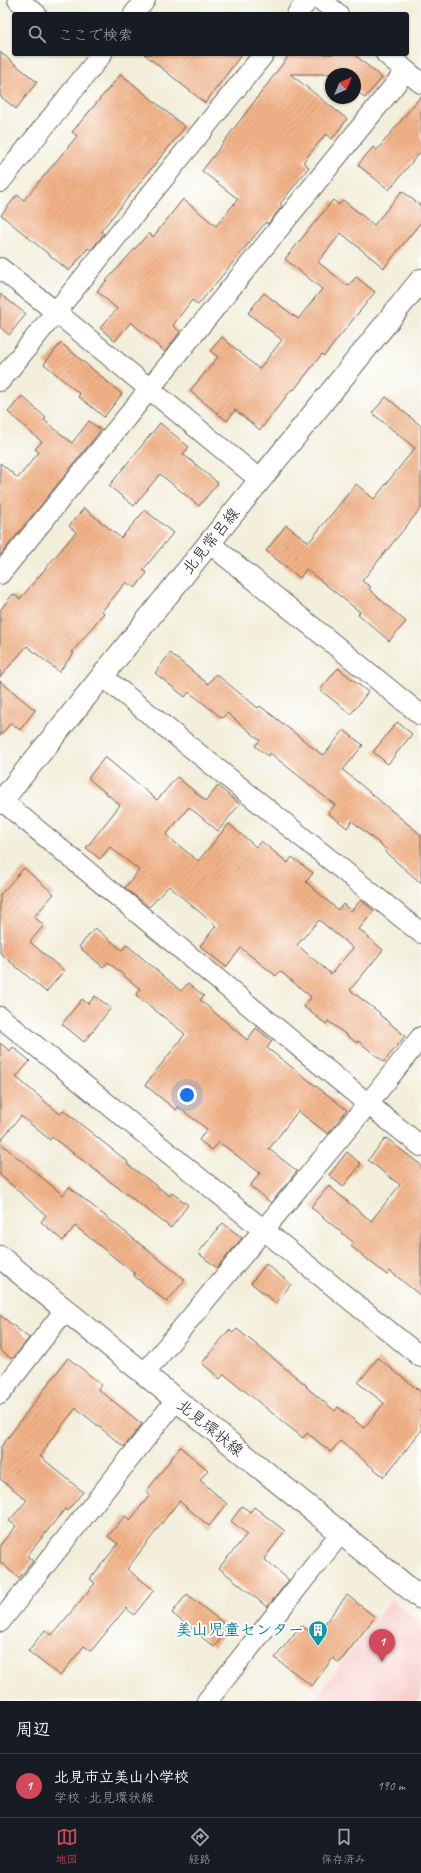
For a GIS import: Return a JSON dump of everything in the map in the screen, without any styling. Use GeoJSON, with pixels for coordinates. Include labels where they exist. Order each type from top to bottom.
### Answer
{"type":"FeatureCollection","features":[{"type":"Feature","properties":{"kind":"main road","name":"北見常呂線"},"geometry":{"type":"LineString","coordinates":[[1,801],[420,282]]}},
{"type":"Feature","properties":{"kind":"main road","name":"北見環状線"},"geometry":{"type":"LineString","coordinates":[[0,1257],[340,1534],[421,1598]]}},
{"type":"Feature","properties":{"kind":"street"},"geometry":{"type":"LineString","coordinates":[[18,0],[33,12]]}},
{"type":"Feature","properties":{"kind":"street"},"geometry":{"type":"LineString","coordinates":[[136,12],[145,0]]}},
{"type":"Feature","properties":{"kind":"street"},"geometry":{"type":"LineString","coordinates":[[299,12],[308,0]]}},
{"type":"Feature","properties":{"kind":"street"},"geometry":{"type":"LineString","coordinates":[[321,0],[336,12]]}},
{"type":"Feature","properties":{"kind":"street"},"geometry":{"type":"LineString","coordinates":[[0,381],[262,56]]}},
{"type":"Feature","properties":{"kind":"street"},"geometry":{"type":"LineString","coordinates":[[0,574],[149,388],[414,77],[388,56]]}},
{"type":"Feature","properties":{"kind":"street"},"geometry":{"type":"LineString","coordinates":[[0,182],[94,57]]}},
{"type":"Feature","properties":{"kind":"street"},"geometry":{"type":"LineString","coordinates":[[0,268],[56,312],[260,480]]}},
{"type":"Feature","properties":{"kind":"street"},"geometry":{"type":"LineString","coordinates":[[209,543],[421,715]]}},
{"type":"Feature","properties":{"kind":"street"},"geometry":{"type":"LineString","coordinates":[[102,676],[421,933]]}},
{"type":"Feature","properties":{"kind":"street"},"geometry":{"type":"LineString","coordinates":[[1,801],[421,1146]]}},
{"type":"Feature","properties":{"kind":"street"},"geometry":{"type":"LineString","coordinates":[[0,1017],[421,1357]]}},
{"type":"Feature","properties":{"kind":"street"},"geometry":{"type":"LineString","coordinates":[[144,1374],[368,1104],[421,1037]]}},
{"type":"Feature","properties":{"kind":"street"},"geometry":{"type":"LineString","coordinates":[[0,1394],[65,1310]]}},
{"type":"Feature","properties":{"kind":"street"},"geometry":{"type":"LineString","coordinates":[[0,1622],[176,1400]]}},
{"type":"Feature","properties":{"kind":"street"},"geometry":{"type":"LineString","coordinates":[[207,1701],[340,1534]]}},
{"type":"Feature","properties":{"kind":"shaded area"},"geometry":{"type":"Polygon","coordinates":[[[391,1599],[421,1624],[421,1701],[313,1701],[391,1599]]]}},
{"type":"Feature","properties":{"kind":"building"},"geometry":{"type":"Polygon","coordinates":[[[0,52],[37,82],[16,109],[0,96],[0,52]]]}},
{"type":"Feature","properties":{"kind":"building"},"geometry":{"type":"Polygon","coordinates":[[[146,56],[240,56],[205,103],[146,56]]]}},
{"type":"Feature","properties":{"kind":"building"},"geometry":{"type":"Polygon","coordinates":[[[288,56],[356,56],[382,78],[365,98],[361,94],[361,68],[325,68],[325,74],[290,74],[325,102],[325,104],[328,104],[347,119],[332,139],[326,134],[303,162],[309,167],[280,204],[282,206],[268,224],[266,222],[198,305],[192,300],[173,325],[180,332],[165,352],[131,322],[115,341],[100,328],[117,309],[97,291],[149,233],[153,237],[183,199],[216,226],[238,199],[202,171],[288,56]]]}},
{"type":"Feature","properties":{"kind":"building"},"geometry":{"type":"Polygon","coordinates":[[[121,74],[185,127],[101,231],[104,234],[91,250],[88,248],[69,271],[1,215],[17,195],[24,200],[77,136],[72,132],[121,74]]]}},
{"type":"Feature","properties":{"kind":"building"},"geometry":{"type":"Polygon","coordinates":[[[421,96],[421,151],[389,190],[358,165],[373,147],[377,150],[421,96]]]}},
{"type":"Feature","properties":{"kind":"building"},"geometry":{"type":"Polygon","coordinates":[[[402,191],[421,206],[421,222],[384,268],[341,233],[318,262],[348,286],[356,277],[375,292],[324,356],[322,354],[260,430],[235,410],[227,421],[190,391],[218,357],[210,351],[222,337],[259,369],[282,340],[248,313],[264,293],[298,319],[322,289],[285,259],[333,200],[339,205],[343,200],[374,225],[402,191]]]}},
{"type":"Feature","properties":{"kind":"building"},"geometry":{"type":"Polygon","coordinates":[[[0,294],[26,314],[9,335],[0,327],[0,294]]]}},
{"type":"Feature","properties":{"kind":"building"},"geometry":{"type":"Polygon","coordinates":[[[61,343],[122,394],[104,417],[78,396],[80,394],[44,364],[61,343]]]}},
{"type":"Feature","properties":{"kind":"building"},"geometry":{"type":"Polygon","coordinates":[[[22,396],[46,418],[44,420],[72,443],[89,421],[101,430],[0,556],[0,463],[18,478],[39,452],[35,449],[42,442],[8,412],[22,396]]]}},
{"type":"Feature","properties":{"kind":"building"},"geometry":{"type":"Polygon","coordinates":[[[386,397],[421,426],[421,508],[362,581],[371,587],[369,589],[406,622],[389,641],[358,614],[360,612],[306,569],[300,578],[266,551],[286,525],[309,542],[356,484],[374,499],[415,448],[372,413],[386,397]]]}},
{"type":"Feature","properties":{"kind":"building"},"geometry":{"type":"Polygon","coordinates":[[[160,423],[189,447],[183,454],[218,483],[199,506],[160,474],[134,506],[109,486],[160,423]]]}},
{"type":"Feature","properties":{"kind":"building"},"geometry":{"type":"Polygon","coordinates":[[[84,508],[121,538],[145,510],[173,533],[143,570],[147,573],[135,588],[126,582],[102,611],[104,613],[72,652],[74,653],[59,672],[27,646],[0,677],[0,610],[13,594],[20,599],[76,532],[69,526],[84,508]]]}},
{"type":"Feature","properties":{"kind":"building"},"geometry":{"type":"Polygon","coordinates":[[[170,653],[208,684],[216,674],[258,708],[260,706],[321,754],[324,755],[344,730],[363,745],[343,770],[421,835],[421,883],[385,852],[387,850],[352,821],[347,828],[328,813],[335,805],[270,753],[268,756],[255,746],[260,740],[227,713],[222,718],[189,692],[185,697],[155,673],[170,653]]]}},
{"type":"Feature","properties":{"kind":"building"},"geometry":{"type":"Polygon","coordinates":[[[338,668],[368,692],[351,714],[320,690],[338,668]]]}},
{"type":"Feature","properties":{"kind":"building"},"geometry":{"type":"Polygon","coordinates":[[[0,681],[35,710],[20,730],[11,723],[0,736],[0,681]]]}},
{"type":"Feature","properties":{"kind":"building"},"geometry":{"type":"Polygon","coordinates":[[[397,722],[412,734],[388,764],[373,752],[397,722]]]}},
{"type":"Feature","properties":{"kind":"building"},"geometry":{"type":"Polygon","coordinates":[[[105,757],[157,800],[177,777],[206,801],[218,786],[240,804],[218,831],[189,807],[166,835],[198,861],[229,824],[256,847],[261,841],[288,863],[292,857],[313,873],[306,882],[338,910],[343,904],[351,911],[361,900],[374,911],[359,929],[383,950],[350,990],[380,1013],[379,1014],[405,1036],[384,1062],[358,1041],[357,1043],[328,1021],[326,1024],[304,1007],[311,997],[280,971],[276,976],[241,948],[226,967],[200,946],[216,926],[169,886],[149,907],[125,888],[139,870],[110,847],[100,859],[86,848],[120,805],[88,778],[105,757]],[[319,920],[297,945],[331,974],[353,948],[319,920]]]}},
{"type":"Feature","properties":{"kind":"building"},"geometry":{"type":"Polygon","coordinates":[[[24,868],[54,894],[34,917],[44,925],[30,942],[64,971],[46,992],[0,953],[0,895],[24,868]]]}},
{"type":"Feature","properties":{"kind":"building"},"geometry":{"type":"Polygon","coordinates":[[[95,928],[122,950],[127,945],[181,991],[188,983],[204,996],[200,1000],[247,1040],[256,1028],[272,1041],[267,1048],[347,1110],[328,1134],[298,1111],[269,1149],[297,1171],[271,1203],[250,1186],[260,1173],[219,1142],[212,1150],[199,1140],[207,1129],[178,1107],[176,1110],[145,1085],[185,1034],[136,995],[140,989],[108,962],[103,967],[79,947],[95,928]]]}},
{"type":"Feature","properties":{"kind":"building"},"geometry":{"type":"Polygon","coordinates":[[[95,996],[111,1008],[84,1042],[62,1024],[82,999],[88,1004],[95,996]]]}},
{"type":"Feature","properties":{"kind":"building"},"geometry":{"type":"Polygon","coordinates":[[[0,1043],[10,1051],[13,1047],[30,1061],[16,1077],[60,1114],[63,1110],[128,1162],[127,1164],[170,1196],[172,1193],[188,1205],[171,1228],[52,1137],[50,1140],[21,1116],[0,1141],[0,1043]]]}},
{"type":"Feature","properties":{"kind":"building"},"geometry":{"type":"Polygon","coordinates":[[[386,1138],[421,1165],[421,1296],[390,1271],[387,1275],[351,1246],[354,1243],[311,1207],[329,1186],[371,1221],[400,1185],[368,1160],[386,1138]]]}},
{"type":"Feature","properties":{"kind":"building"},"geometry":{"type":"Polygon","coordinates":[[[0,1143],[63,1195],[69,1187],[185,1280],[167,1302],[134,1276],[135,1274],[75,1226],[63,1241],[41,1222],[46,1215],[0,1175],[0,1143]]]}},
{"type":"Feature","properties":{"kind":"building"},"geometry":{"type":"Polygon","coordinates":[[[347,1152],[361,1164],[343,1187],[329,1175],[347,1152]]]}},
{"type":"Feature","properties":{"kind":"building"},"geometry":{"type":"Polygon","coordinates":[[[223,1223],[242,1238],[217,1268],[198,1253],[223,1223]]]}},
{"type":"Feature","properties":{"kind":"building"},"geometry":{"type":"Polygon","coordinates":[[[266,1264],[291,1284],[276,1303],[251,1283],[266,1264]]]}},
{"type":"Feature","properties":{"kind":"building"},"geometry":{"type":"Polygon","coordinates":[[[0,1315],[29,1338],[12,1359],[0,1350],[0,1315]]]}},
{"type":"Feature","properties":{"kind":"building"},"geometry":{"type":"Polygon","coordinates":[[[237,1329],[307,1386],[306,1387],[335,1411],[338,1407],[364,1428],[384,1403],[358,1383],[378,1358],[421,1392],[421,1431],[384,1477],[340,1441],[331,1452],[307,1433],[303,1438],[224,1374],[220,1379],[202,1363],[229,1330],[233,1333],[237,1329]]]}},
{"type":"Feature","properties":{"kind":"building"},"geometry":{"type":"Polygon","coordinates":[[[68,1358],[101,1384],[98,1389],[142,1424],[124,1447],[76,1408],[40,1456],[83,1492],[67,1511],[65,1509],[27,1556],[33,1561],[19,1578],[0,1562],[0,1545],[16,1526],[9,1521],[27,1500],[0,1479],[0,1448],[68,1358]]]}},
{"type":"Feature","properties":{"kind":"building"},"geometry":{"type":"Polygon","coordinates":[[[180,1447],[208,1470],[200,1480],[227,1504],[209,1526],[179,1501],[127,1569],[154,1590],[134,1615],[126,1608],[91,1651],[84,1646],[60,1676],[28,1651],[45,1630],[52,1635],[95,1583],[90,1579],[118,1544],[108,1536],[125,1516],[130,1520],[150,1495],[146,1492],[180,1447]]]}},
{"type":"Feature","properties":{"kind":"building"},"geometry":{"type":"Polygon","coordinates":[[[242,1506],[250,1512],[254,1507],[285,1531],[264,1559],[289,1580],[267,1607],[219,1568],[247,1534],[231,1521],[242,1506]]]}},
{"type":"Feature","properties":{"kind":"building"},"geometry":{"type":"Polygon","coordinates":[[[187,1594],[229,1628],[214,1647],[172,1613],[187,1594]]]}},
{"type":"Feature","properties":{"kind":"building","name":"美山児童センター"},"geometry":{"type":"Polygon","coordinates":[[[347,1595],[375,1617],[339,1663],[333,1658],[312,1686],[275,1658],[301,1625],[315,1636],[347,1595]]]}},
{"type":"Feature","properties":{"kind":"place","name":"美山児童センター"},"geometry":{"type":"Point","coordinates":[318,1647]}},
{"type":"Feature","properties":{"kind":"place","name":"北見市立美山小学校"},"geometry":{"type":"Point","coordinates":[382,1662]}}]}
